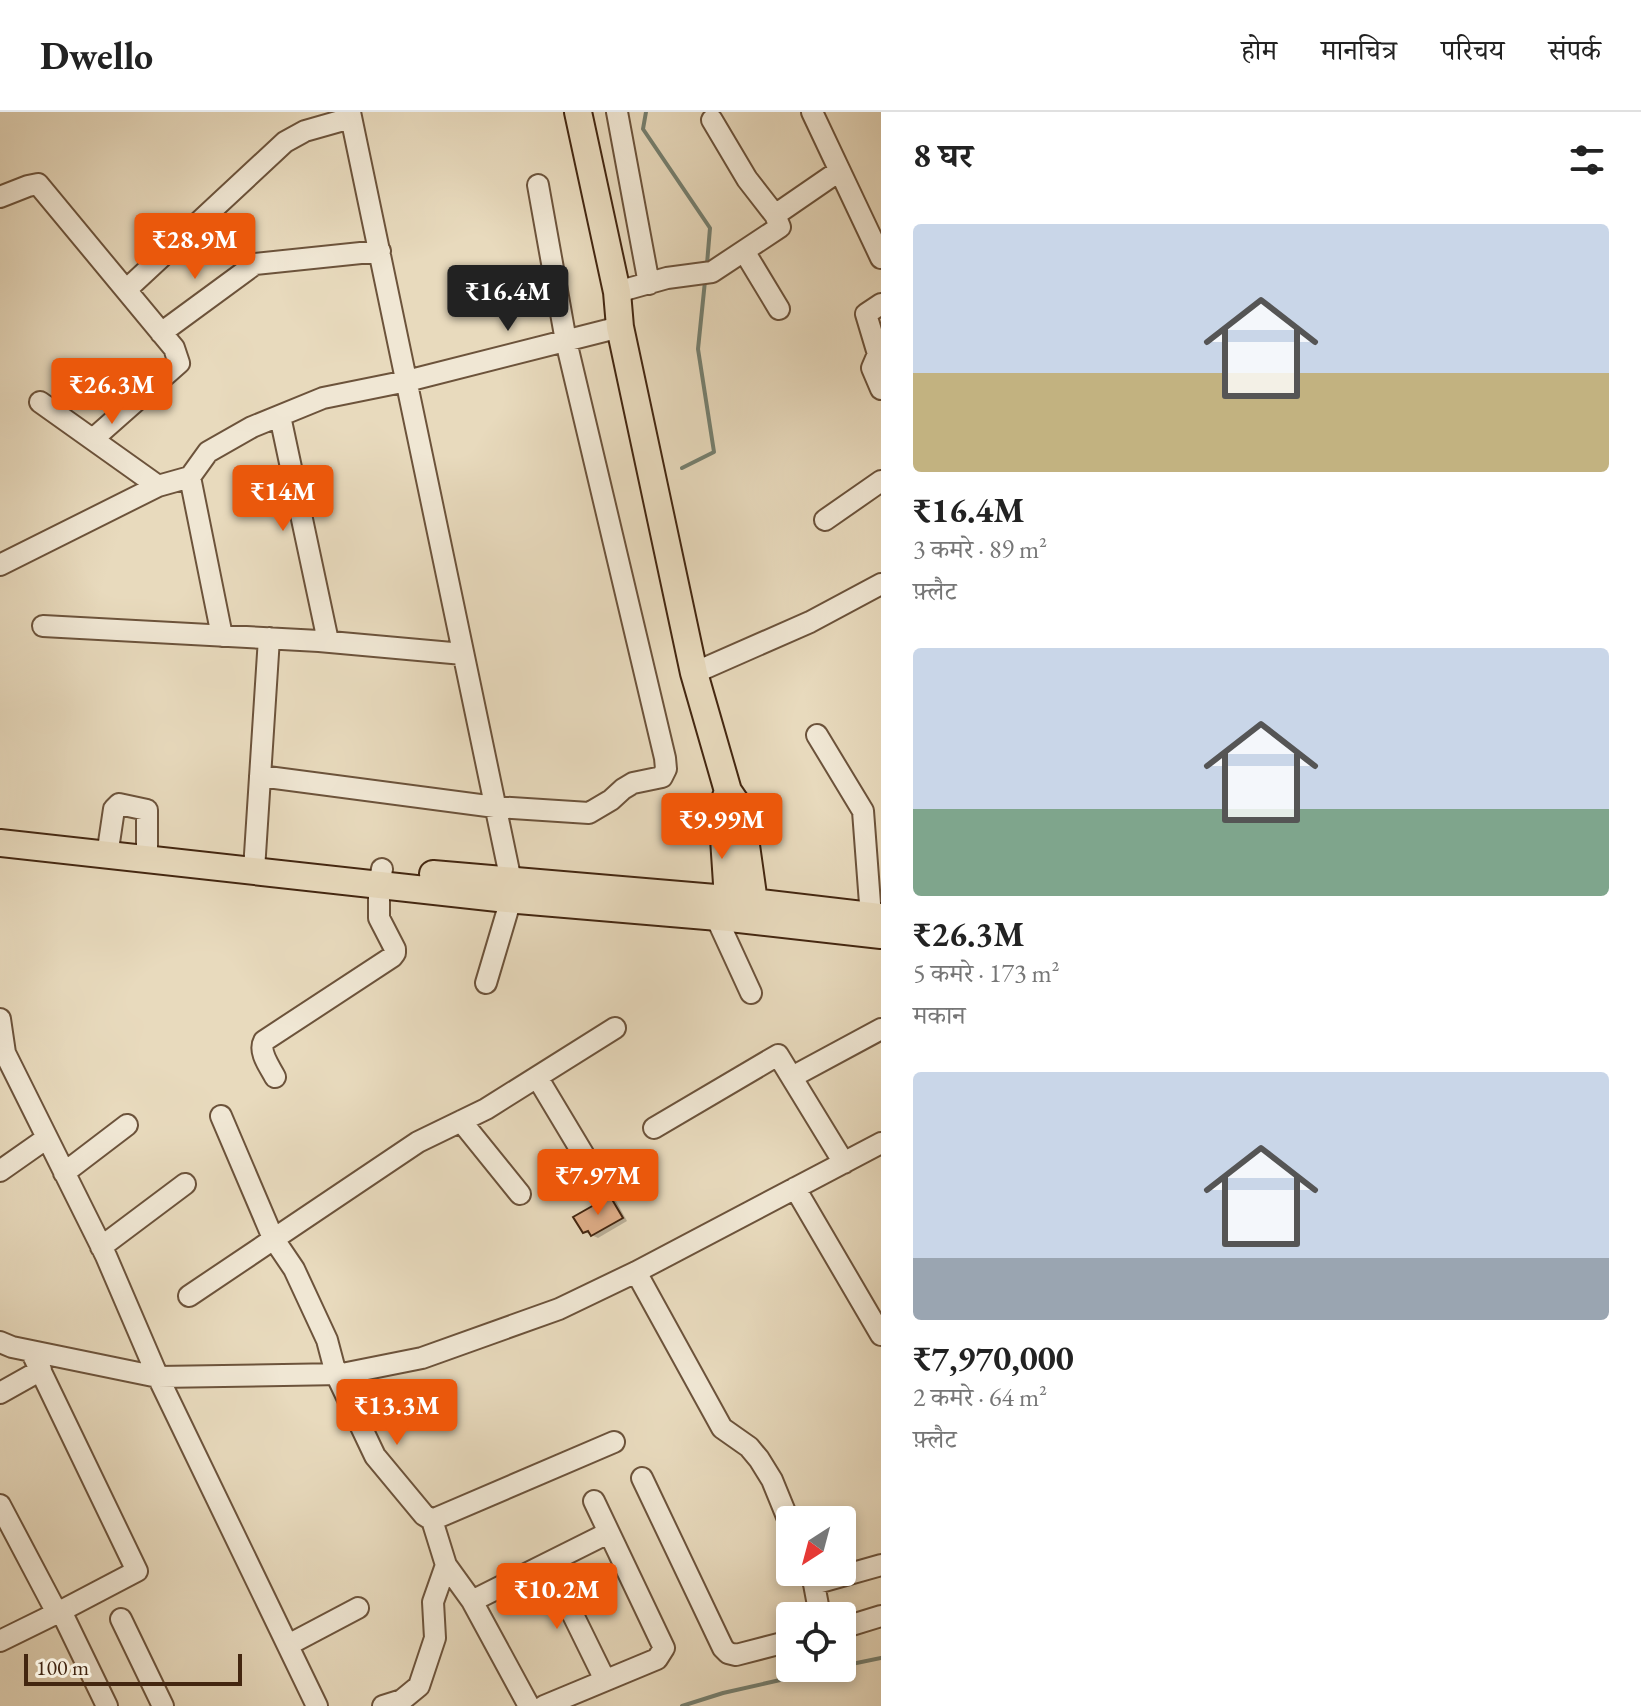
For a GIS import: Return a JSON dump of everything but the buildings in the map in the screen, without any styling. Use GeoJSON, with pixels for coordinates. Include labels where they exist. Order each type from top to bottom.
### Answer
{"type":"FeatureCollection","features":[{"type":"Feature","properties":{"kind":"main road"},"geometry":{"type":"LineString","coordinates":[[578,112],[617,292],[620,327],[694,673],[728,791],[741,810],[736,911]]}},
{"type":"Feature","properties":{"kind":"main road"},"geometry":{"type":"LineString","coordinates":[[0,829],[108,847]]}},
{"type":"Feature","properties":{"kind":"main road"},"geometry":{"type":"LineString","coordinates":[[0,843],[108,847],[877,925]]}},
{"type":"Feature","properties":{"kind":"street"},"geometry":{"type":"LineString","coordinates":[[617,112],[649,284]]}},
{"type":"Feature","properties":{"kind":"street"},"geometry":{"type":"LineString","coordinates":[[812,112],[881,258]]}},
{"type":"Feature","properties":{"kind":"street"},"geometry":{"type":"LineString","coordinates":[[126,290],[285,142],[305,131],[351,115],[511,890],[486,983]]}},
{"type":"Feature","properties":{"kind":"street"},"geometry":{"type":"LineString","coordinates":[[617,292],[667,278],[706,273],[780,227],[712,120]]}},
{"type":"Feature","properties":{"kind":"street"},"geometry":{"type":"LineString","coordinates":[[775,215],[839,171]]}},
{"type":"Feature","properties":{"kind":"street"},"geometry":{"type":"LineString","coordinates":[[0,197],[38,184],[174,348],[179,363],[93,439]]}},
{"type":"Feature","properties":{"kind":"street"},"geometry":{"type":"LineString","coordinates":[[260,776],[495,807],[589,813],[633,783],[662,777],[666,769],[566,341],[538,185]]}},
{"type":"Feature","properties":{"kind":"street"},"geometry":{"type":"LineString","coordinates":[[161,333],[255,264],[380,251]]}},
{"type":"Feature","properties":{"kind":"street"},"geometry":{"type":"LineString","coordinates":[[744,251],[779,309]]}},
{"type":"Feature","properties":{"kind":"street"},"geometry":{"type":"LineString","coordinates":[[881,304],[866,314],[878,354],[872,368],[881,387]]}},
{"type":"Feature","properties":{"kind":"street"},"geometry":{"type":"LineString","coordinates":[[0,565],[158,486],[190,477],[208,452],[252,427],[323,398],[407,381],[620,327]]}},
{"type":"Feature","properties":{"kind":"street"},"geometry":{"type":"LineString","coordinates":[[40,402],[158,486]]}},
{"type":"Feature","properties":{"kind":"street"},"geometry":{"type":"LineString","coordinates":[[280,416],[328,641]]}},
{"type":"Feature","properties":{"kind":"street"},"geometry":{"type":"LineString","coordinates":[[190,477],[222,636]]}},
{"type":"Feature","properties":{"kind":"street"},"geometry":{"type":"LineString","coordinates":[[825,520],[881,481]]}},
{"type":"Feature","properties":{"kind":"street"},"geometry":{"type":"LineString","coordinates":[[694,673],[810,622],[881,584]]}},
{"type":"Feature","properties":{"kind":"street"},"geometry":{"type":"LineString","coordinates":[[43,626],[328,641],[463,654]]}},
{"type":"Feature","properties":{"kind":"street"},"geometry":{"type":"LineString","coordinates":[[255,862],[269,638]]}},
{"type":"Feature","properties":{"kind":"street"},"geometry":{"type":"LineString","coordinates":[[817,735],[863,811],[877,925]]}},
{"type":"Feature","properties":{"kind":"street"},"geometry":{"type":"LineString","coordinates":[[108,847],[114,809],[119,804],[147,810],[148,851]]}},
{"type":"Feature","properties":{"kind":"street"},"geometry":{"type":"LineString","coordinates":[[275,1077],[262,1051],[264,1041],[395,953],[379,918],[381,877]]}},
{"type":"Feature","properties":{"kind":"street"},"geometry":{"type":"LineString","coordinates":[[736,911],[751,993]]}},
{"type":"Feature","properties":{"kind":"street"},"geometry":{"type":"LineString","coordinates":[[0,1019],[5,1053],[101,1247],[158,1377],[317,1706]]}},
{"type":"Feature","properties":{"kind":"street"},"geometry":{"type":"LineString","coordinates":[[189,1296],[418,1142],[486,1109],[615,1028]]}},
{"type":"Feature","properties":{"kind":"street"},"geometry":{"type":"LineString","coordinates":[[792,1077],[881,1029]]}},
{"type":"Feature","properties":{"kind":"street"},"geometry":{"type":"LineString","coordinates":[[654,1128],[778,1055],[844,1163]]}},
{"type":"Feature","properties":{"kind":"street"},"geometry":{"type":"LineString","coordinates":[[537,1077],[588,1162]]}},
{"type":"Feature","properties":{"kind":"street"},"geometry":{"type":"LineString","coordinates":[[221,1116],[273,1238],[294,1269],[327,1340],[336,1374],[375,1456],[424,1515],[432,1520],[446,1565],[472,1601],[529,1706]]}},
{"type":"Feature","properties":{"kind":"street"},"geometry":{"type":"LineString","coordinates":[[461,1121],[520,1194]]}},
{"type":"Feature","properties":{"kind":"street"},"geometry":{"type":"LineString","coordinates":[[64,1173],[127,1125]]}},
{"type":"Feature","properties":{"kind":"street"},"geometry":{"type":"LineString","coordinates":[[0,1171],[47,1138]]}},
{"type":"Feature","properties":{"kind":"street"},"geometry":{"type":"LineString","coordinates":[[0,1342],[158,1377],[336,1374],[422,1358],[559,1309],[881,1143]]}},
{"type":"Feature","properties":{"kind":"street"},"geometry":{"type":"LineString","coordinates":[[101,1247],[185,1184]]}},
{"type":"Feature","properties":{"kind":"street"},"geometry":{"type":"LineString","coordinates":[[795,1188],[881,1335]]}},
{"type":"Feature","properties":{"kind":"street"},"geometry":{"type":"LineString","coordinates":[[636,1272],[722,1428],[749,1447],[759,1459],[783,1506]]}},
{"type":"Feature","properties":{"kind":"street"},"geometry":{"type":"LineString","coordinates":[[0,1641],[137,1571],[31,1351]]}},
{"type":"Feature","properties":{"kind":"street"},"geometry":{"type":"LineString","coordinates":[[0,1393],[41,1370]]}},
{"type":"Feature","properties":{"kind":"street"},"geometry":{"type":"LineString","coordinates":[[432,1520],[614,1442]]}},
{"type":"Feature","properties":{"kind":"street"},"geometry":{"type":"LineString","coordinates":[[642,1478],[723,1648],[736,1655],[776,1645]]}},
{"type":"Feature","properties":{"kind":"street"},"geometry":{"type":"LineString","coordinates":[[544,1706],[657,1659],[664,1648],[594,1501]]}},
{"type":"Feature","properties":{"kind":"street"},"geometry":{"type":"LineString","coordinates":[[0,1505],[107,1706]]}},
{"type":"Feature","properties":{"kind":"street"},"geometry":{"type":"LineString","coordinates":[[472,1601],[608,1533]]}},
{"type":"Feature","properties":{"kind":"street"},"geometry":{"type":"LineString","coordinates":[[548,1564],[605,1680]]}},
{"type":"Feature","properties":{"kind":"street"},"geometry":{"type":"LineString","coordinates":[[383,1706],[402,1700],[419,1686],[435,1638],[433,1602],[446,1565]]}},
{"type":"Feature","properties":{"kind":"street"},"geometry":{"type":"LineString","coordinates":[[856,1570],[881,1565]]}},
{"type":"Feature","properties":{"kind":"street"},"geometry":{"type":"LineString","coordinates":[[288,1645],[358,1608]]}},
{"type":"Feature","properties":{"kind":"street"},"geometry":{"type":"LineString","coordinates":[[856,1624],[881,1616]]}},
{"type":"Feature","properties":{"kind":"street"},"geometry":{"type":"LineString","coordinates":[[121,1619],[163,1706]]}},
{"type":"Feature","properties":{"kind":"waterway"},"geometry":{"type":"LineString","coordinates":[[646,112],[643,129],[710,228],[707,264]]}},
{"type":"Feature","properties":{"kind":"waterway"},"geometry":{"type":"LineString","coordinates":[[682,468],[714,452],[698,349],[705,281]]}},
{"type":"Feature","properties":{"kind":"waterway"},"geometry":{"type":"LineString","coordinates":[[856,1663],[881,1658]]}},
{"type":"Feature","properties":{"kind":"waterway"},"geometry":{"type":"LineString","coordinates":[[682,1706],[776,1681]]}}]}
